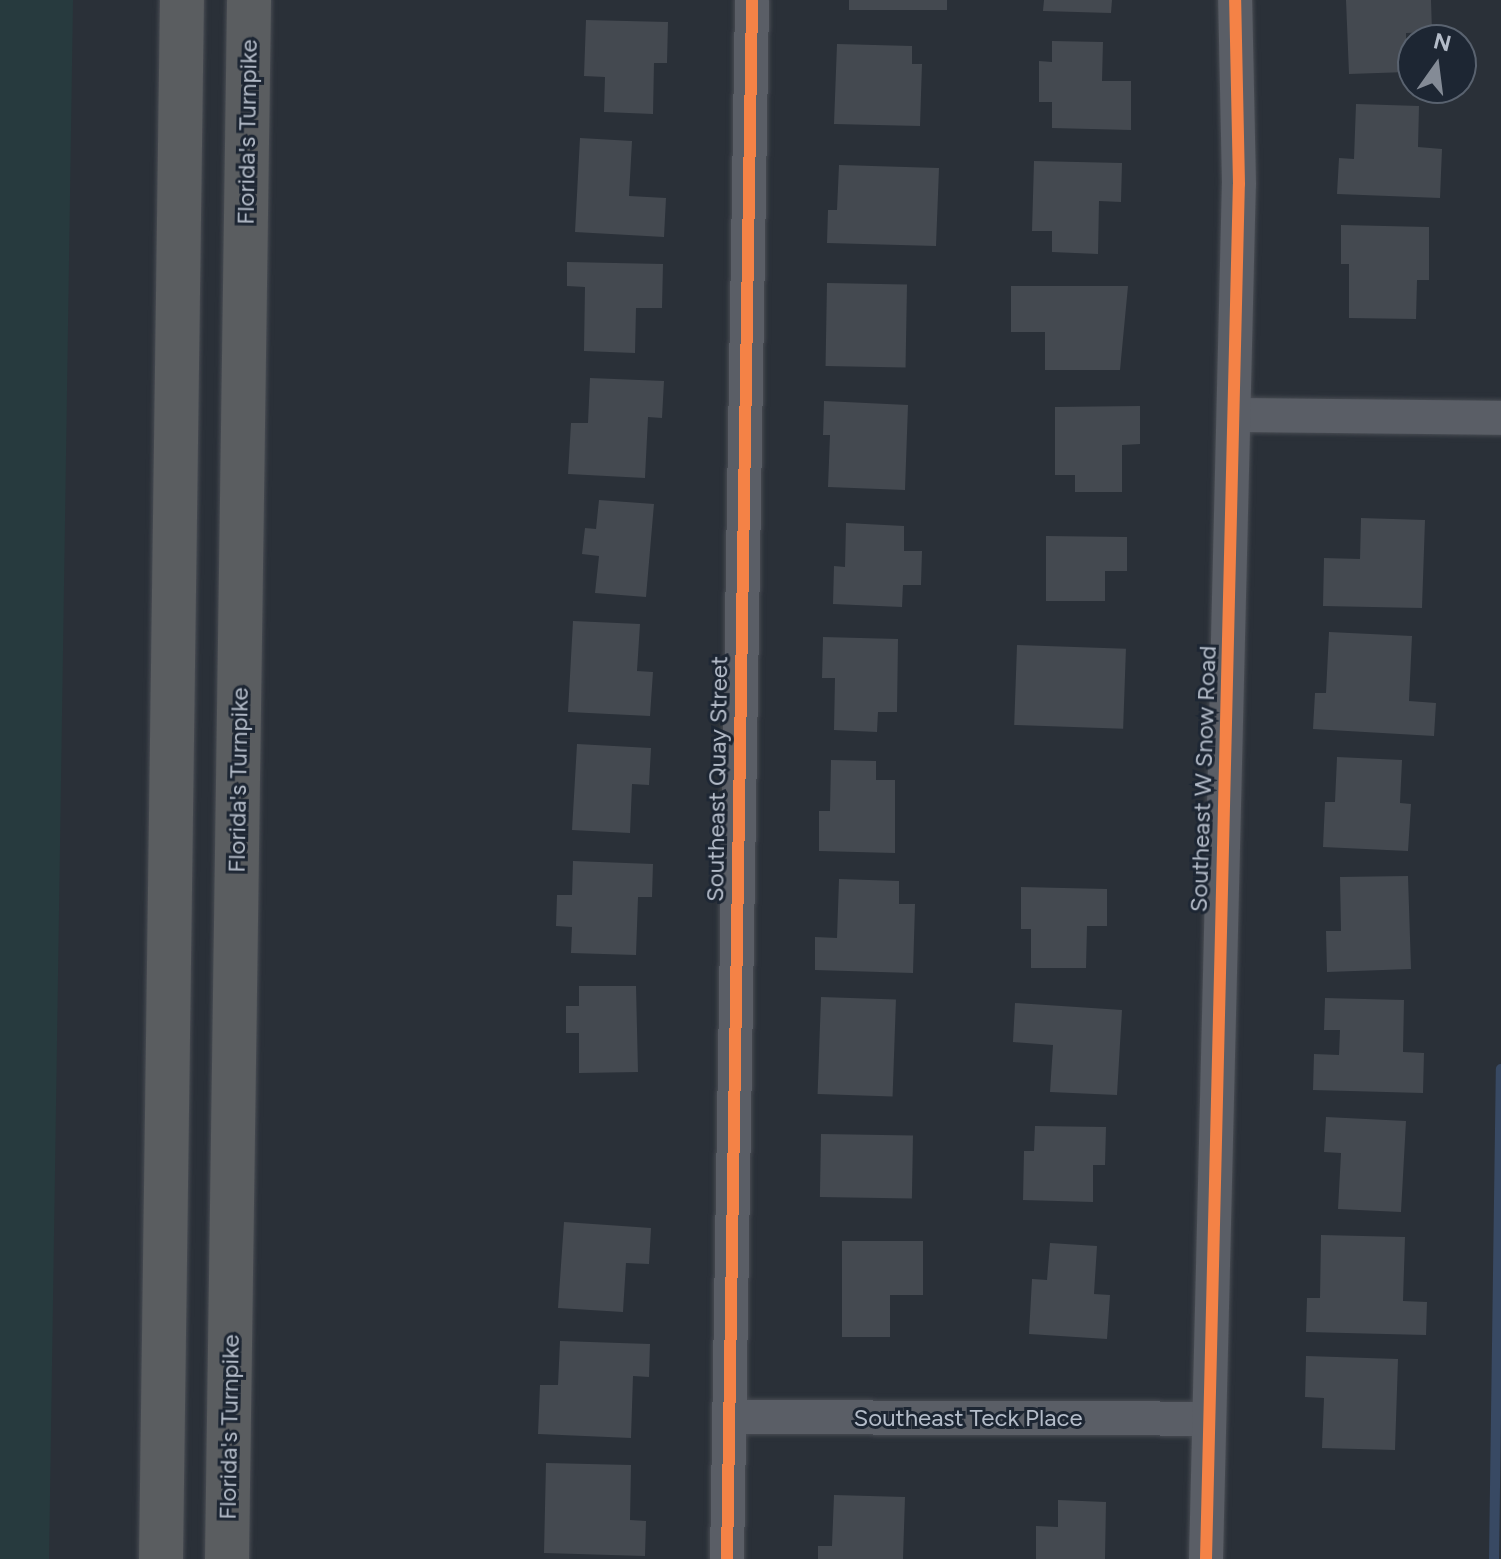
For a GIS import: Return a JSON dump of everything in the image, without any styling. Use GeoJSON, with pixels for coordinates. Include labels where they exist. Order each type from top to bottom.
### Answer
{"type":"FeatureCollection","features":[{"type":"Feature","properties":{"kind":"highway"},"geometry":{"type":"LineString","coordinates":[[161,1559],[182,0]]}},
{"type":"Feature","properties":{"kind":"highway","name":"Florida's Turnpike"},"geometry":{"type":"LineString","coordinates":[[227,1559],[249,0]]}},
{"type":"Feature","properties":{"kind":"street","name":"Southeast Quay Street"},"geometry":{"type":"LineString","coordinates":[[727,1559],[752,0]]}},
{"type":"Feature","properties":{"kind":"street","name":"Southeast W Snow Road"},"geometry":{"type":"LineString","coordinates":[[1206,1559],[1239,184],[1235,0]]}},
{"type":"Feature","properties":{"kind":"street"},"geometry":{"type":"LineString","coordinates":[[1234,415],[1501,418]]}},
{"type":"Feature","properties":{"kind":"street","name":"Southeast Teck Place"},"geometry":{"type":"LineString","coordinates":[[729,1417],[1208,1419]]}},
{"type":"Feature","properties":{"kind":"green space"},"geometry":{"type":"Polygon","coordinates":[[[0,0],[73,0],[49,1559],[0,1559],[0,0]]]}},
{"type":"Feature","properties":{"kind":"building"},"geometry":{"type":"Polygon","coordinates":[[[849,0],[947,0],[947,10],[849,10],[849,0]]]}},
{"type":"Feature","properties":{"kind":"building"},"geometry":{"type":"Polygon","coordinates":[[[1044,0],[1112,0],[1111,13],[1043,11],[1044,0]]]}},
{"type":"Feature","properties":{"kind":"building"},"geometry":{"type":"Polygon","coordinates":[[[1346,0],[1431,0],[1432,24],[1397,24],[1397,72],[1349,74],[1346,0]]]}},
{"type":"Feature","properties":{"kind":"building"},"geometry":{"type":"Polygon","coordinates":[[[586,20],[668,22],[667,63],[654,63],[653,114],[604,112],[605,77],[584,76],[586,20]]]}},
{"type":"Feature","properties":{"kind":"building"},"geometry":{"type":"Polygon","coordinates":[[[1052,41],[1103,42],[1102,81],[1131,81],[1131,130],[1052,128],[1052,102],[1039,102],[1039,61],[1052,62],[1052,41]]]}},
{"type":"Feature","properties":{"kind":"building"},"geometry":{"type":"Polygon","coordinates":[[[837,44],[912,46],[912,64],[922,64],[920,126],[834,124],[837,44]]]}},
{"type":"Feature","properties":{"kind":"building"},"geometry":{"type":"Polygon","coordinates":[[[1356,104],[1419,106],[1418,147],[1442,149],[1440,198],[1337,194],[1339,158],[1354,159],[1356,104]]]}},
{"type":"Feature","properties":{"kind":"building"},"geometry":{"type":"Polygon","coordinates":[[[580,138],[632,141],[629,196],[666,198],[664,237],[575,232],[580,138]]]}},
{"type":"Feature","properties":{"kind":"building"},"geometry":{"type":"Polygon","coordinates":[[[1034,161],[1122,163],[1121,202],[1099,201],[1098,254],[1052,252],[1052,231],[1032,231],[1034,161]]]}},
{"type":"Feature","properties":{"kind":"building"},"geometry":{"type":"Polygon","coordinates":[[[839,165],[939,168],[936,246],[827,243],[828,210],[837,210],[839,165]]]}},
{"type":"Feature","properties":{"kind":"building"},"geometry":{"type":"Polygon","coordinates":[[[1341,225],[1429,227],[1429,280],[1417,280],[1416,319],[1349,318],[1349,264],[1341,264],[1341,225]]]}},
{"type":"Feature","properties":{"kind":"building"},"geometry":{"type":"Polygon","coordinates":[[[567,262],[663,264],[662,308],[636,308],[635,353],[584,351],[585,287],[567,286],[567,262]]]}},
{"type":"Feature","properties":{"kind":"building"},"geometry":{"type":"Polygon","coordinates":[[[827,283],[907,284],[906,367],[826,366],[827,283]]]}},
{"type":"Feature","properties":{"kind":"building"},"geometry":{"type":"Polygon","coordinates":[[[1011,286],[1128,286],[1120,370],[1045,370],[1045,332],[1011,332],[1011,286]]]}},
{"type":"Feature","properties":{"kind":"building"},"geometry":{"type":"Polygon","coordinates":[[[590,378],[664,381],[662,418],[648,417],[645,478],[568,474],[571,423],[588,423],[590,378]]]}},
{"type":"Feature","properties":{"kind":"building"},"geometry":{"type":"Polygon","coordinates":[[[824,401],[908,405],[905,490],[828,487],[830,435],[823,435],[824,401]]]}},
{"type":"Feature","properties":{"kind":"building"},"geometry":{"type":"Polygon","coordinates":[[[1140,406],[1140,444],[1122,445],[1122,492],[1075,492],[1075,475],[1055,475],[1055,407],[1140,406]]]}},
{"type":"Feature","properties":{"kind":"building"},"geometry":{"type":"Polygon","coordinates":[[[599,500],[654,504],[646,597],[595,593],[599,556],[582,554],[585,528],[596,529],[599,500]]]}},
{"type":"Feature","properties":{"kind":"building"},"geometry":{"type":"Polygon","coordinates":[[[1361,518],[1425,520],[1422,608],[1323,606],[1324,558],[1360,559],[1361,518]]]}},
{"type":"Feature","properties":{"kind":"building"},"geometry":{"type":"Polygon","coordinates":[[[846,523],[904,526],[904,551],[922,551],[921,585],[903,585],[902,607],[833,604],[834,566],[845,567],[846,523]]]}},
{"type":"Feature","properties":{"kind":"building"},"geometry":{"type":"Polygon","coordinates":[[[1046,536],[1127,537],[1127,571],[1105,571],[1105,601],[1046,601],[1046,536]]]}},
{"type":"Feature","properties":{"kind":"building"},"geometry":{"type":"Polygon","coordinates":[[[573,621],[640,624],[637,671],[653,672],[650,716],[568,712],[573,621]]]}},
{"type":"Feature","properties":{"kind":"building"},"geometry":{"type":"Polygon","coordinates":[[[1329,632],[1412,636],[1409,701],[1436,703],[1434,736],[1313,729],[1315,693],[1326,693],[1329,632]]]}},
{"type":"Feature","properties":{"kind":"building"},"geometry":{"type":"Polygon","coordinates":[[[823,637],[898,639],[897,712],[878,712],[877,732],[834,730],[835,678],[822,678],[823,637]]]}},
{"type":"Feature","properties":{"kind":"building"},"geometry":{"type":"Polygon","coordinates":[[[1017,645],[1126,649],[1123,729],[1014,725],[1017,645]]]}},
{"type":"Feature","properties":{"kind":"building"},"geometry":{"type":"Polygon","coordinates":[[[577,744],[651,748],[649,785],[632,784],[630,833],[572,830],[577,744]]]}},
{"type":"Feature","properties":{"kind":"building"},"geometry":{"type":"Polygon","coordinates":[[[1337,757],[1402,760],[1400,803],[1411,804],[1408,851],[1323,847],[1325,802],[1335,802],[1337,757]]]}},
{"type":"Feature","properties":{"kind":"building"},"geometry":{"type":"Polygon","coordinates":[[[831,760],[876,761],[876,780],[895,780],[895,853],[819,851],[819,811],[830,811],[831,760]]]}},
{"type":"Feature","properties":{"kind":"building"},"geometry":{"type":"Polygon","coordinates":[[[573,861],[653,864],[652,897],[638,897],[636,955],[571,953],[572,927],[556,926],[557,895],[572,895],[573,861]]]}},
{"type":"Feature","properties":{"kind":"building"},"geometry":{"type":"Polygon","coordinates":[[[1408,876],[1411,969],[1327,972],[1326,931],[1341,931],[1340,877],[1408,876]]]}},
{"type":"Feature","properties":{"kind":"building"},"geometry":{"type":"Polygon","coordinates":[[[839,879],[899,881],[899,904],[915,904],[913,973],[815,970],[815,937],[837,938],[839,879]]]}},
{"type":"Feature","properties":{"kind":"building"},"geometry":{"type":"Polygon","coordinates":[[[1021,887],[1107,889],[1107,926],[1087,926],[1086,968],[1031,968],[1031,929],[1021,929],[1021,887]]]}},
{"type":"Feature","properties":{"kind":"building"},"geometry":{"type":"Polygon","coordinates":[[[579,986],[636,986],[638,1072],[579,1073],[579,1033],[566,1033],[566,1006],[579,1006],[579,986]]]}},
{"type":"Feature","properties":{"kind":"building"},"geometry":{"type":"Polygon","coordinates":[[[821,997],[896,1000],[893,1097],[818,1094],[821,997]]]}},
{"type":"Feature","properties":{"kind":"building"},"geometry":{"type":"Polygon","coordinates":[[[1325,998],[1404,1000],[1403,1052],[1424,1053],[1423,1093],[1313,1090],[1314,1054],[1339,1055],[1340,1030],[1324,1030],[1325,998]]]}},
{"type":"Feature","properties":{"kind":"building"},"geometry":{"type":"Polygon","coordinates":[[[1015,1003],[1122,1010],[1117,1095],[1050,1092],[1053,1045],[1013,1042],[1015,1003]]]}},
{"type":"Feature","properties":{"kind":"building"},"geometry":{"type":"Polygon","coordinates":[[[1326,1117],[1406,1121],[1401,1212],[1338,1209],[1341,1153],[1324,1152],[1326,1117]]]}},
{"type":"Feature","properties":{"kind":"building"},"geometry":{"type":"Polygon","coordinates":[[[1035,1126],[1106,1127],[1105,1165],[1093,1165],[1093,1202],[1023,1200],[1024,1151],[1034,1151],[1035,1126]]]}},
{"type":"Feature","properties":{"kind":"building"},"geometry":{"type":"Polygon","coordinates":[[[821,1134],[913,1136],[912,1199],[820,1197],[821,1134]]]}},
{"type":"Feature","properties":{"kind":"building"},"geometry":{"type":"Polygon","coordinates":[[[564,1222],[651,1228],[649,1264],[626,1263],[623,1312],[558,1308],[564,1222]]]}},
{"type":"Feature","properties":{"kind":"building"},"geometry":{"type":"Polygon","coordinates":[[[1321,1235],[1405,1237],[1403,1301],[1427,1302],[1426,1335],[1306,1332],[1307,1298],[1320,1298],[1321,1235]]]}},
{"type":"Feature","properties":{"kind":"building"},"geometry":{"type":"Polygon","coordinates":[[[842,1241],[923,1241],[923,1295],[890,1295],[890,1337],[842,1337],[842,1241]]]}},
{"type":"Feature","properties":{"kind":"building"},"geometry":{"type":"Polygon","coordinates":[[[1050,1243],[1097,1246],[1094,1294],[1110,1295],[1107,1339],[1029,1334],[1032,1279],[1047,1280],[1050,1243]]]}},
{"type":"Feature","properties":{"kind":"building"},"geometry":{"type":"Polygon","coordinates":[[[560,1341],[650,1344],[649,1377],[633,1376],[631,1438],[538,1434],[540,1385],[558,1385],[560,1341]]]}},
{"type":"Feature","properties":{"kind":"building"},"geometry":{"type":"Polygon","coordinates":[[[1306,1356],[1398,1359],[1395,1450],[1322,1448],[1324,1398],[1305,1397],[1306,1356]]]}},
{"type":"Feature","properties":{"kind":"building"},"geometry":{"type":"Polygon","coordinates":[[[546,1463],[631,1465],[630,1520],[646,1521],[645,1556],[544,1553],[546,1463]]]}},
{"type":"Feature","properties":{"kind":"building"},"geometry":{"type":"Polygon","coordinates":[[[834,1495],[905,1497],[903,1559],[818,1559],[818,1546],[832,1546],[834,1495]]]}},
{"type":"Feature","properties":{"kind":"building"},"geometry":{"type":"Polygon","coordinates":[[[1058,1500],[1106,1502],[1105,1559],[1036,1559],[1036,1526],[1058,1527],[1058,1500]]]}},
{"type":"Feature","properties":{"kind":"waterway"},"geometry":{"type":"LineString","coordinates":[[1494,1559],[1501,1069]]}},
{"type":"Feature","properties":{"kind":"cycle path"},"geometry":{"type":"LineString","coordinates":[[727,1559],[752,0]]}},
{"type":"Feature","properties":{"kind":"cycle path"},"geometry":{"type":"LineString","coordinates":[[1206,1559],[1239,184],[1235,0]]}}]}
